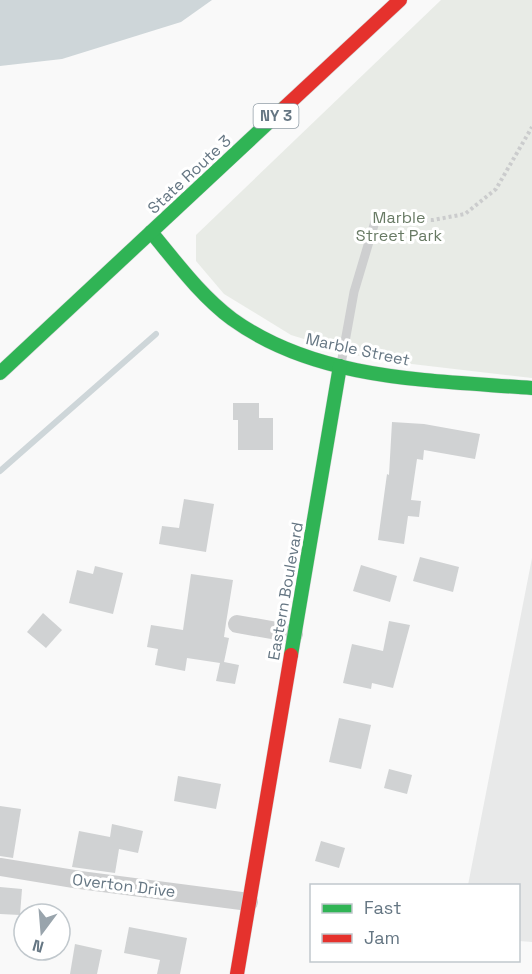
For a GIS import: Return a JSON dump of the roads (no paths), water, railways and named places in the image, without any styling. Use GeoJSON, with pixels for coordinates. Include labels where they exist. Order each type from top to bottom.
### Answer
{"type":"FeatureCollection","features":[{"type":"Feature","properties":{"kind":"street","name":"State Route 3"},"geometry":{"type":"LineString","coordinates":[[0,373],[400,0]]}},
{"type":"Feature","properties":{"kind":"street","name":"Marble Street"},"geometry":{"type":"LineString","coordinates":[[151,232],[192,280],[231,318],[258,336],[300,355],[340,366],[390,375],[532,388]]}},
{"type":"Feature","properties":{"kind":"street","name":"Eastern Boulevard"},"geometry":{"type":"LineString","coordinates":[[237,974],[340,366]]}},
{"type":"Feature","properties":{"kind":"street"},"geometry":{"type":"LineString","coordinates":[[237,624],[294,634]]}},
{"type":"Feature","properties":{"kind":"street","name":"Overton Drive"},"geometry":{"type":"LineString","coordinates":[[0,867],[249,902]]}},
{"type":"Feature","properties":{"kind":"lane","name":"Eastern Boulevard"},"geometry":{"type":"LineString","coordinates":[[340,366],[354,292],[377,215]]}},
{"type":"Feature","properties":{"kind":"waterway"},"geometry":{"type":"LineString","coordinates":[[0,471],[156,334]]}},
{"type":"Feature","properties":{"kind":"park label","name":"Marble Street Park"},"geometry":{"type":"Point","coordinates":[399,226]}}]}
